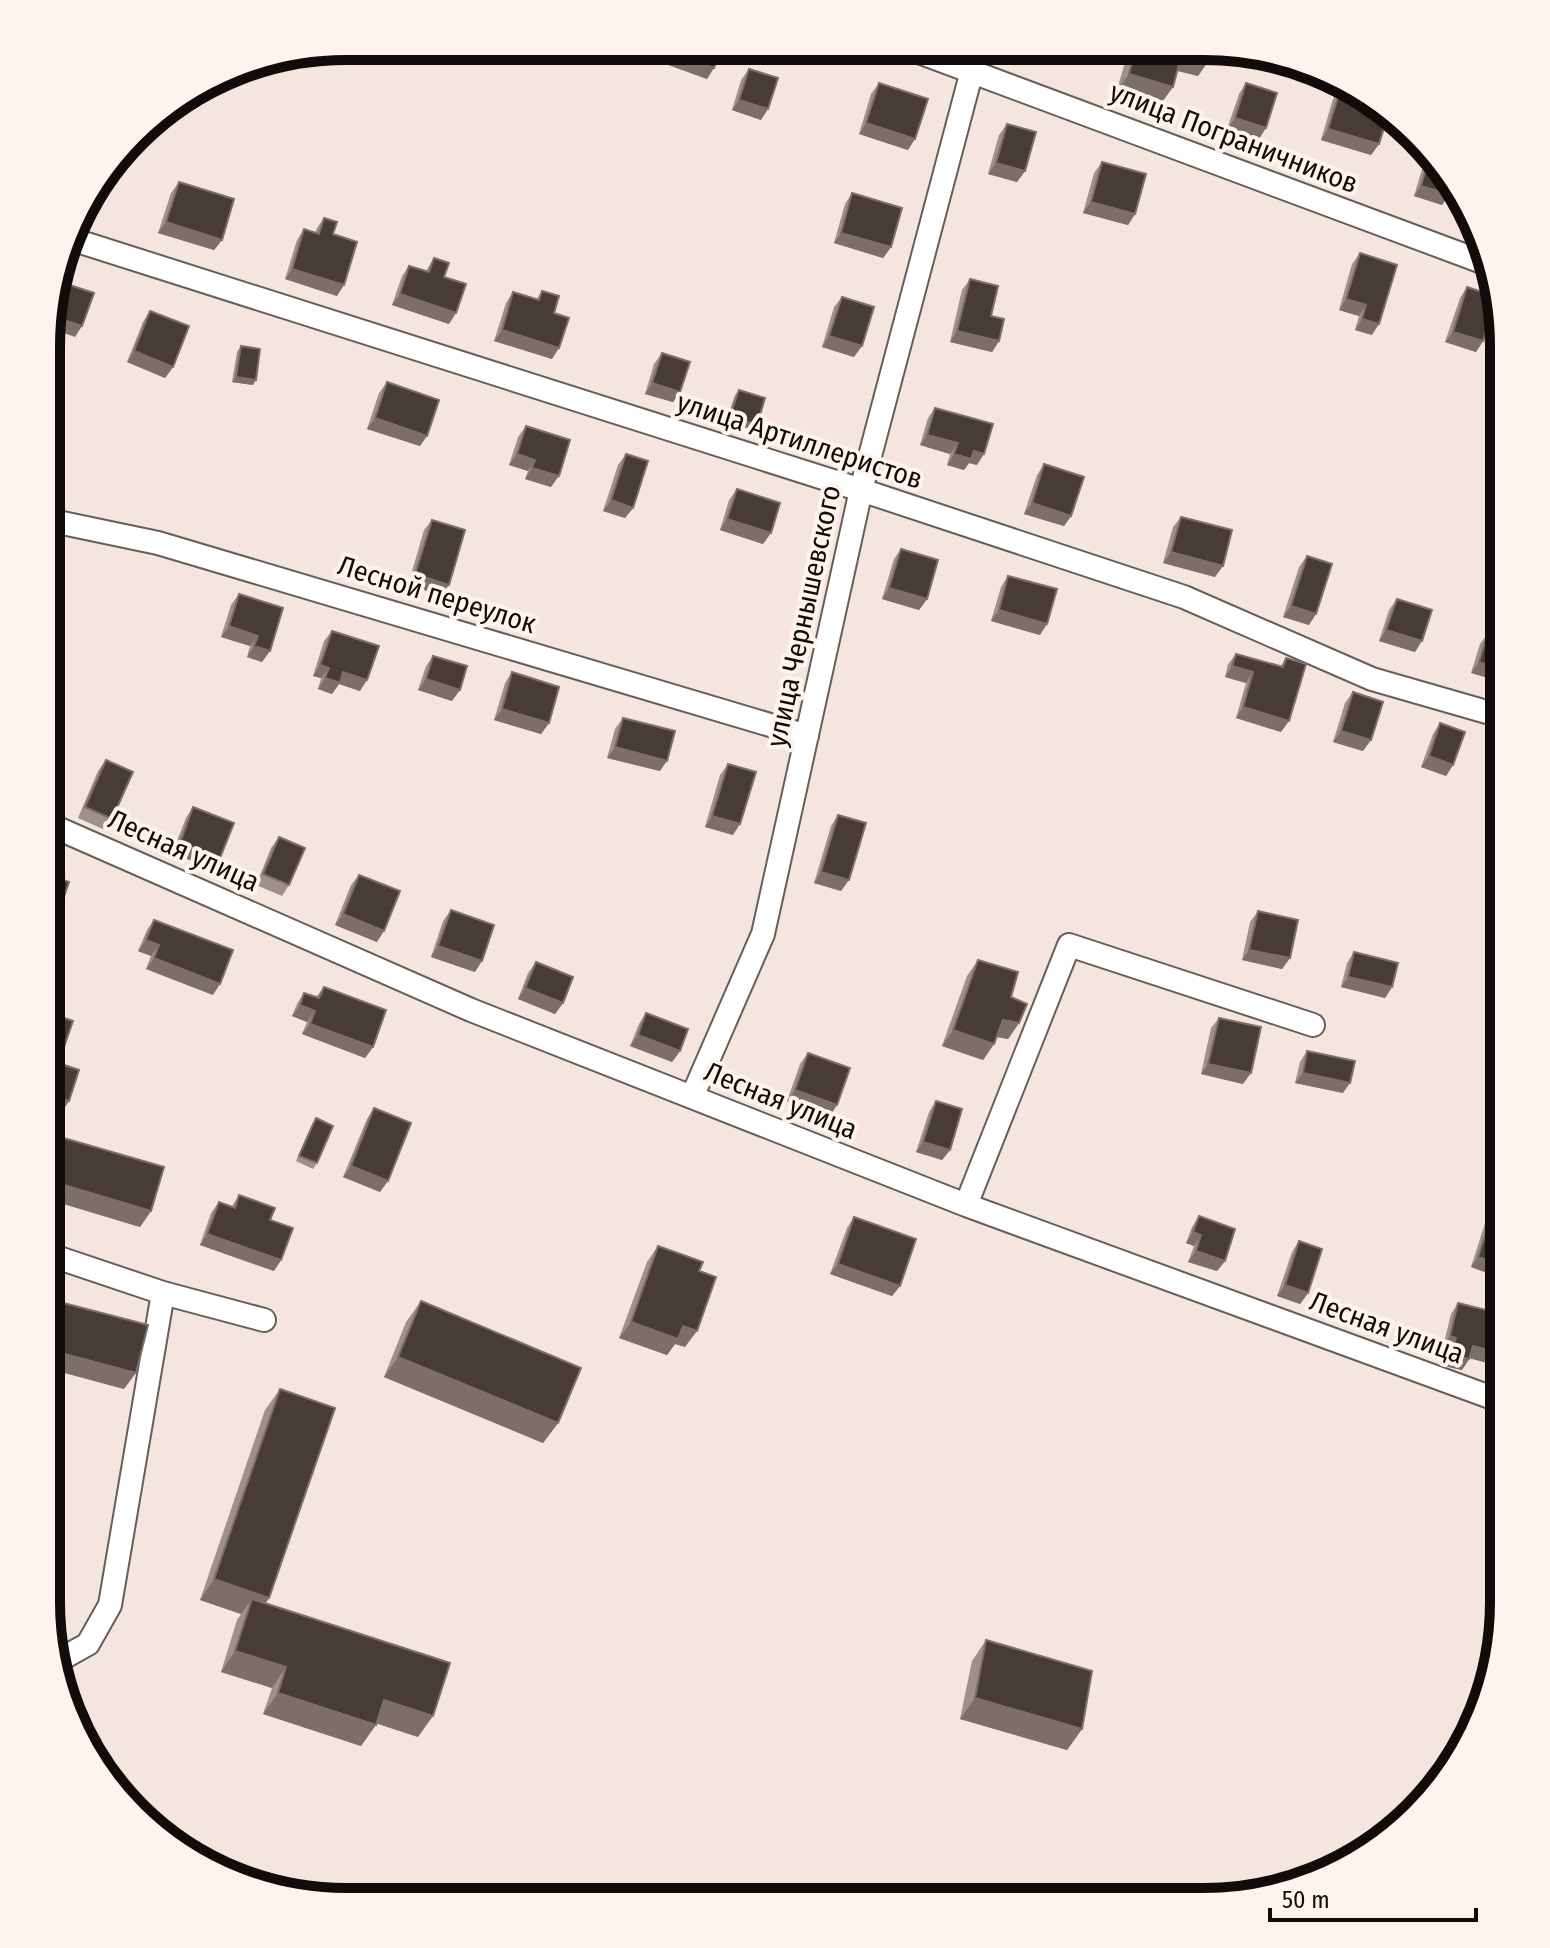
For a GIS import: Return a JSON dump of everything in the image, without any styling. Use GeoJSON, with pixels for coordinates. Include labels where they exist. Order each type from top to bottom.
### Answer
{"type":"FeatureCollection","features":[{"type":"Feature","properties":{"kind":"street","name":"улица Пограничников"},"geometry":{"type":"LineString","coordinates":[[943,60],[1477,260]]}},
{"type":"Feature","properties":{"kind":"street","name":"улица Чернышевского"},"geometry":{"type":"LineString","coordinates":[[692,1097],[763,934],[861,490],[975,60]]}},
{"type":"Feature","properties":{"kind":"street","name":"улица Артиллеристов"},"geometry":{"type":"LineString","coordinates":[[80,242],[861,490],[1184,597],[1372,679],[1490,713]]}},
{"type":"Feature","properties":{"kind":"street","name":"Лесной переулок"},"geometry":{"type":"LineString","coordinates":[[60,523],[158,543],[807,736]]}},
{"type":"Feature","properties":{"kind":"street","name":"Лесная улица"},"geometry":{"type":"LineString","coordinates":[[60,829],[471,1010],[966,1205],[1490,1397]]}},
{"type":"Feature","properties":{"kind":"street"},"geometry":{"type":"LineString","coordinates":[[966,1205],[1069,945],[1313,1025]]}},
{"type":"Feature","properties":{"kind":"street"},"geometry":{"type":"LineString","coordinates":[[60,1258],[163,1293],[264,1320]]}},
{"type":"Feature","properties":{"kind":"street"},"geometry":{"type":"LineString","coordinates":[[65,1657],[88,1644],[110,1605],[163,1293]]}},
{"type":"Feature","properties":{"kind":"building"},"geometry":{"type":"Polygon","coordinates":[[[1133,60],[1180,60],[1173,87],[1129,74],[1133,60]]]}},
{"type":"Feature","properties":{"kind":"building"},"geometry":{"type":"Polygon","coordinates":[[[694,61],[717,61],[714,68],[694,61]]]}},
{"type":"Feature","properties":{"kind":"building"},"geometry":{"type":"Polygon","coordinates":[[[749,69],[778,78],[768,109],[739,100],[749,69]]]}},
{"type":"Feature","properties":{"kind":"building"},"geometry":{"type":"Polygon","coordinates":[[[879,83],[928,99],[915,139],[866,123],[879,83]]]}},
{"type":"Feature","properties":{"kind":"building"},"geometry":{"type":"Polygon","coordinates":[[[1246,83],[1277,93],[1266,128],[1235,118],[1246,83]]]}},
{"type":"Feature","properties":{"kind":"building"},"geometry":{"type":"Polygon","coordinates":[[[1339,94],[1385,125],[1379,144],[1328,129],[1339,94]]]}},
{"type":"Feature","properties":{"kind":"building"},"geometry":{"type":"Polygon","coordinates":[[[1007,124],[1036,132],[1025,171],[996,163],[1007,124]]]}},
{"type":"Feature","properties":{"kind":"building"},"geometry":{"type":"Polygon","coordinates":[[[1102,162],[1146,174],[1135,214],[1091,202],[1102,162]]]}},
{"type":"Feature","properties":{"kind":"building"},"geometry":{"type":"Polygon","coordinates":[[[1427,167],[1446,193],[1421,186],[1427,167]]]}},
{"type":"Feature","properties":{"kind":"building"},"geometry":{"type":"Polygon","coordinates":[[[179,182],[234,199],[222,240],[166,222],[179,182]]]}},
{"type":"Feature","properties":{"kind":"building"},"geometry":{"type":"Polygon","coordinates":[[[852,193],[902,208],[891,247],[841,233],[852,193]]]}},
{"type":"Feature","properties":{"kind":"building"},"geometry":{"type":"Polygon","coordinates":[[[324,218],[337,222],[333,234],[357,242],[344,285],[292,269],[304,229],[319,234],[324,218]]]}},
{"type":"Feature","properties":{"kind":"building"},"geometry":{"type":"Polygon","coordinates":[[[1360,253],[1397,265],[1379,324],[1362,319],[1366,305],[1346,299],[1360,253]]]}},
{"type":"Feature","properties":{"kind":"building"},"geometry":{"type":"Polygon","coordinates":[[[434,258],[449,263],[444,277],[466,284],[456,313],[400,294],[409,266],[429,272],[434,258]]]}},
{"type":"Feature","properties":{"kind":"building"},"geometry":{"type":"Polygon","coordinates":[[[970,279],[998,286],[991,316],[1004,319],[999,341],[957,331],[970,279]]]}},
{"type":"Feature","properties":{"kind":"building"},"geometry":{"type":"Polygon","coordinates":[[[67,284],[94,293],[82,326],[67,321],[64,328],[61,327],[62,309],[67,284]]]}},
{"type":"Feature","properties":{"kind":"building"},"geometry":{"type":"Polygon","coordinates":[[[1467,287],[1486,293],[1489,323],[1483,341],[1453,332],[1467,287]]]}},
{"type":"Feature","properties":{"kind":"building"},"geometry":{"type":"Polygon","coordinates":[[[542,291],[559,296],[554,313],[569,318],[559,348],[502,330],[513,292],[539,300],[542,291]]]}},
{"type":"Feature","properties":{"kind":"building"},"geometry":{"type":"Polygon","coordinates":[[[842,297],[874,307],[862,346],[829,336],[842,297]]]}},
{"type":"Feature","properties":{"kind":"building"},"geometry":{"type":"Polygon","coordinates":[[[150,311],[189,326],[173,367],[134,351],[150,311]]]}},
{"type":"Feature","properties":{"kind":"building"},"geometry":{"type":"Polygon","coordinates":[[[241,346],[260,349],[256,380],[236,377],[241,346]]]}},
{"type":"Feature","properties":{"kind":"building"},"geometry":{"type":"Polygon","coordinates":[[[662,353],[690,362],[680,392],[652,383],[662,353]]]}},
{"type":"Feature","properties":{"kind":"building"},"geometry":{"type":"Polygon","coordinates":[[[387,382],[439,400],[427,436],[375,418],[387,382]]]}},
{"type":"Feature","properties":{"kind":"building"},"geometry":{"type":"Polygon","coordinates":[[[739,390],[765,398],[757,425],[730,416],[739,390]]]}},
{"type":"Feature","properties":{"kind":"building"},"geometry":{"type":"Polygon","coordinates":[[[935,408],[993,424],[984,454],[974,451],[971,459],[954,454],[958,443],[927,435],[935,408]]]}},
{"type":"Feature","properties":{"kind":"building"},"geometry":{"type":"Polygon","coordinates":[[[526,426],[570,440],[559,476],[532,468],[535,460],[517,454],[526,426]]]}},
{"type":"Feature","properties":{"kind":"building"},"geometry":{"type":"Polygon","coordinates":[[[626,454],[648,461],[633,508],[611,500],[626,454]]]}},
{"type":"Feature","properties":{"kind":"building"},"geometry":{"type":"Polygon","coordinates":[[[1044,464],[1084,477],[1071,516],[1032,503],[1044,464]]]}},
{"type":"Feature","properties":{"kind":"building"},"geometry":{"type":"Polygon","coordinates":[[[737,489],[780,503],[771,533],[727,519],[737,489]]]}},
{"type":"Feature","properties":{"kind":"building"},"geometry":{"type":"Polygon","coordinates":[[[1181,517],[1232,530],[1223,566],[1171,552],[1181,517]]]}},
{"type":"Feature","properties":{"kind":"building"},"geometry":{"type":"Polygon","coordinates":[[[432,520],[465,530],[449,585],[415,574],[432,520]]]}},
{"type":"Feature","properties":{"kind":"building"},"geometry":{"type":"Polygon","coordinates":[[[901,549],[938,560],[927,599],[889,588],[901,549]]]}},
{"type":"Feature","properties":{"kind":"building"},"geometry":{"type":"Polygon","coordinates":[[[1307,556],[1332,564],[1316,614],[1291,606],[1307,556]]]}},
{"type":"Feature","properties":{"kind":"building"},"geometry":{"type":"Polygon","coordinates":[[[1008,576],[1057,589],[1047,624],[999,610],[1008,576]]]}},
{"type":"Feature","properties":{"kind":"building"},"geometry":{"type":"Polygon","coordinates":[[[239,594],[283,608],[270,651],[254,646],[258,636],[229,626],[239,594]]]}},
{"type":"Feature","properties":{"kind":"building"},"geometry":{"type":"Polygon","coordinates":[[[1397,599],[1432,610],[1422,641],[1386,630],[1397,599]]]}},
{"type":"Feature","properties":{"kind":"building"},"geometry":{"type":"Polygon","coordinates":[[[332,631],[379,646],[367,680],[343,672],[340,683],[325,678],[329,668],[320,665],[332,631]]]}},
{"type":"Feature","properties":{"kind":"building"},"geometry":{"type":"Polygon","coordinates":[[[1488,633],[1490,634],[1490,666],[1479,662],[1488,633]]]}},
{"type":"Feature","properties":{"kind":"building"},"geometry":{"type":"Polygon","coordinates":[[[1236,654],[1283,667],[1286,658],[1306,664],[1289,721],[1243,707],[1253,672],[1232,666],[1236,654]]]}},
{"type":"Feature","properties":{"kind":"building"},"geometry":{"type":"Polygon","coordinates":[[[433,656],[467,666],[460,690],[426,679],[433,656]]]}},
{"type":"Feature","properties":{"kind":"building"},"geometry":{"type":"Polygon","coordinates":[[[512,672],[559,687],[549,723],[502,709],[512,672]]]}},
{"type":"Feature","properties":{"kind":"building"},"geometry":{"type":"Polygon","coordinates":[[[1353,692],[1383,702],[1371,740],[1341,731],[1353,692]]]}},
{"type":"Feature","properties":{"kind":"building"},"geometry":{"type":"Polygon","coordinates":[[[623,718],[675,731],[667,761],[615,747],[623,718]]]}},
{"type":"Feature","properties":{"kind":"building"},"geometry":{"type":"Polygon","coordinates":[[[1440,723],[1465,732],[1453,765],[1429,756],[1440,723]]]}},
{"type":"Feature","properties":{"kind":"building"},"geometry":{"type":"Polygon","coordinates":[[[106,760],[133,772],[112,819],[85,807],[106,760]]]}},
{"type":"Feature","properties":{"kind":"building"},"geometry":{"type":"Polygon","coordinates":[[[728,764],[756,772],[740,824],[712,816],[728,764]]]}},
{"type":"Feature","properties":{"kind":"building"},"geometry":{"type":"Polygon","coordinates":[[[193,807],[234,823],[220,858],[180,843],[193,807]]]}},
{"type":"Feature","properties":{"kind":"building"},"geometry":{"type":"Polygon","coordinates":[[[838,815],[866,823],[849,880],[821,872],[838,815]]]}},
{"type":"Feature","properties":{"kind":"building"},"geometry":{"type":"Polygon","coordinates":[[[279,837],[305,848],[289,885],[263,874],[279,837]]]}},
{"type":"Feature","properties":{"kind":"building"},"geometry":{"type":"Polygon","coordinates":[[[359,875],[400,891],[384,931],[343,914],[359,875]]]}},
{"type":"Feature","properties":{"kind":"building"},"geometry":{"type":"Polygon","coordinates":[[[60,879],[69,882],[60,908],[60,879]]]}},
{"type":"Feature","properties":{"kind":"building"},"geometry":{"type":"Polygon","coordinates":[[[451,910],[494,925],[482,961],[438,946],[451,910]]]}},
{"type":"Feature","properties":{"kind":"building"},"geometry":{"type":"Polygon","coordinates":[[[1258,911],[1298,920],[1290,958],[1249,950],[1258,911]]]}},
{"type":"Feature","properties":{"kind":"building"},"geometry":{"type":"Polygon","coordinates":[[[154,920],[233,950],[220,984],[154,958],[159,945],[146,940],[154,920]]]}},
{"type":"Feature","properties":{"kind":"building"},"geometry":{"type":"Polygon","coordinates":[[[1354,952],[1398,963],[1392,987],[1348,977],[1354,952]]]}},
{"type":"Feature","properties":{"kind":"building"},"geometry":{"type":"Polygon","coordinates":[[[978,960],[1018,972],[1011,997],[1027,1004],[1019,1023],[1003,1020],[994,1044],[953,1030],[978,960]]]}},
{"type":"Feature","properties":{"kind":"building"},"geometry":{"type":"Polygon","coordinates":[[[536,962],[573,977],[563,1003],[525,988],[536,962]]]}},
{"type":"Feature","properties":{"kind":"building"},"geometry":{"type":"Polygon","coordinates":[[[324,987],[386,1010],[373,1047],[310,1024],[315,1011],[300,1005],[304,993],[319,998],[324,987]]]}},
{"type":"Feature","properties":{"kind":"building"},"geometry":{"type":"Polygon","coordinates":[[[646,1013],[688,1029],[680,1051],[638,1035],[646,1013]]]}},
{"type":"Feature","properties":{"kind":"building"},"geometry":{"type":"Polygon","coordinates":[[[60,1017],[73,1021],[64,1047],[60,1046],[60,1017]]]}},
{"type":"Feature","properties":{"kind":"building"},"geometry":{"type":"Polygon","coordinates":[[[1219,1018],[1261,1027],[1251,1073],[1208,1064],[1219,1018]]]}},
{"type":"Feature","properties":{"kind":"building"},"geometry":{"type":"Polygon","coordinates":[[[1307,1051],[1355,1061],[1350,1083],[1303,1073],[1307,1051]]]}},
{"type":"Feature","properties":{"kind":"building"},"geometry":{"type":"Polygon","coordinates":[[[808,1053],[850,1068],[837,1105],[795,1090],[808,1053]]]}},
{"type":"Feature","properties":{"kind":"building"},"geometry":{"type":"Polygon","coordinates":[[[60,1064],[79,1070],[69,1101],[60,1098],[60,1064]]]}},
{"type":"Feature","properties":{"kind":"building"},"geometry":{"type":"Polygon","coordinates":[[[936,1101],[962,1109],[950,1150],[923,1142],[936,1101]]]}},
{"type":"Feature","properties":{"kind":"building"},"geometry":{"type":"Polygon","coordinates":[[[374,1108],[411,1123],[388,1181],[351,1166],[374,1108]]]}},
{"type":"Feature","properties":{"kind":"building"},"geometry":{"type":"Polygon","coordinates":[[[316,1118],[333,1126],[317,1163],[299,1156],[316,1118]]]}},
{"type":"Feature","properties":{"kind":"building"},"geometry":{"type":"Polygon","coordinates":[[[60,1137],[164,1167],[151,1211],[60,1184],[60,1137]]]}},
{"type":"Feature","properties":{"kind":"building"},"geometry":{"type":"Polygon","coordinates":[[[239,1195],[275,1208],[270,1220],[293,1228],[281,1260],[207,1234],[219,1202],[235,1208],[239,1195]]]}},
{"type":"Feature","properties":{"kind":"building"},"geometry":{"type":"Polygon","coordinates":[[[1199,1216],[1235,1229],[1225,1261],[1196,1251],[1201,1235],[1193,1232],[1199,1216]]]}},
{"type":"Feature","properties":{"kind":"building"},"geometry":{"type":"Polygon","coordinates":[[[854,1217],[916,1239],[900,1286],[838,1264],[854,1217]]]}},
{"type":"Feature","properties":{"kind":"building"},"geometry":{"type":"Polygon","coordinates":[[[1490,1221],[1490,1261],[1478,1257],[1490,1221]]]}},
{"type":"Feature","properties":{"kind":"building"},"geometry":{"type":"Polygon","coordinates":[[[1299,1241],[1322,1249],[1308,1293],[1285,1285],[1299,1241]]]}},
{"type":"Feature","properties":{"kind":"building"},"geometry":{"type":"Polygon","coordinates":[[[658,1246],[703,1262],[699,1271],[716,1277],[697,1331],[683,1326],[678,1339],[631,1322],[658,1246]]]}},
{"type":"Feature","properties":{"kind":"building"},"geometry":{"type":"Polygon","coordinates":[[[421,1301],[581,1368],[558,1423],[398,1357],[421,1301]]]}},
{"type":"Feature","properties":{"kind":"building"},"geometry":{"type":"Polygon","coordinates":[[[60,1302],[148,1325],[136,1373],[61,1353],[60,1302]]]}},
{"type":"Feature","properties":{"kind":"building"},"geometry":{"type":"Polygon","coordinates":[[[1458,1303],[1490,1311],[1490,1351],[1473,1346],[1469,1359],[1451,1355],[1456,1338],[1450,1336],[1458,1303]]]}},
{"type":"Feature","properties":{"kind":"building"},"geometry":{"type":"Polygon","coordinates":[[[280,1389],[335,1408],[269,1598],[214,1579],[280,1389]]]}},
{"type":"Feature","properties":{"kind":"building"},"geometry":{"type":"Polygon","coordinates":[[[252,1599],[450,1663],[433,1716],[384,1700],[376,1725],[278,1693],[286,1667],[235,1651],[252,1599]]]}},
{"type":"Feature","properties":{"kind":"building"},"geometry":{"type":"Polygon","coordinates":[[[986,1640],[1092,1671],[1082,1729],[975,1698],[986,1640]]]}}]}
